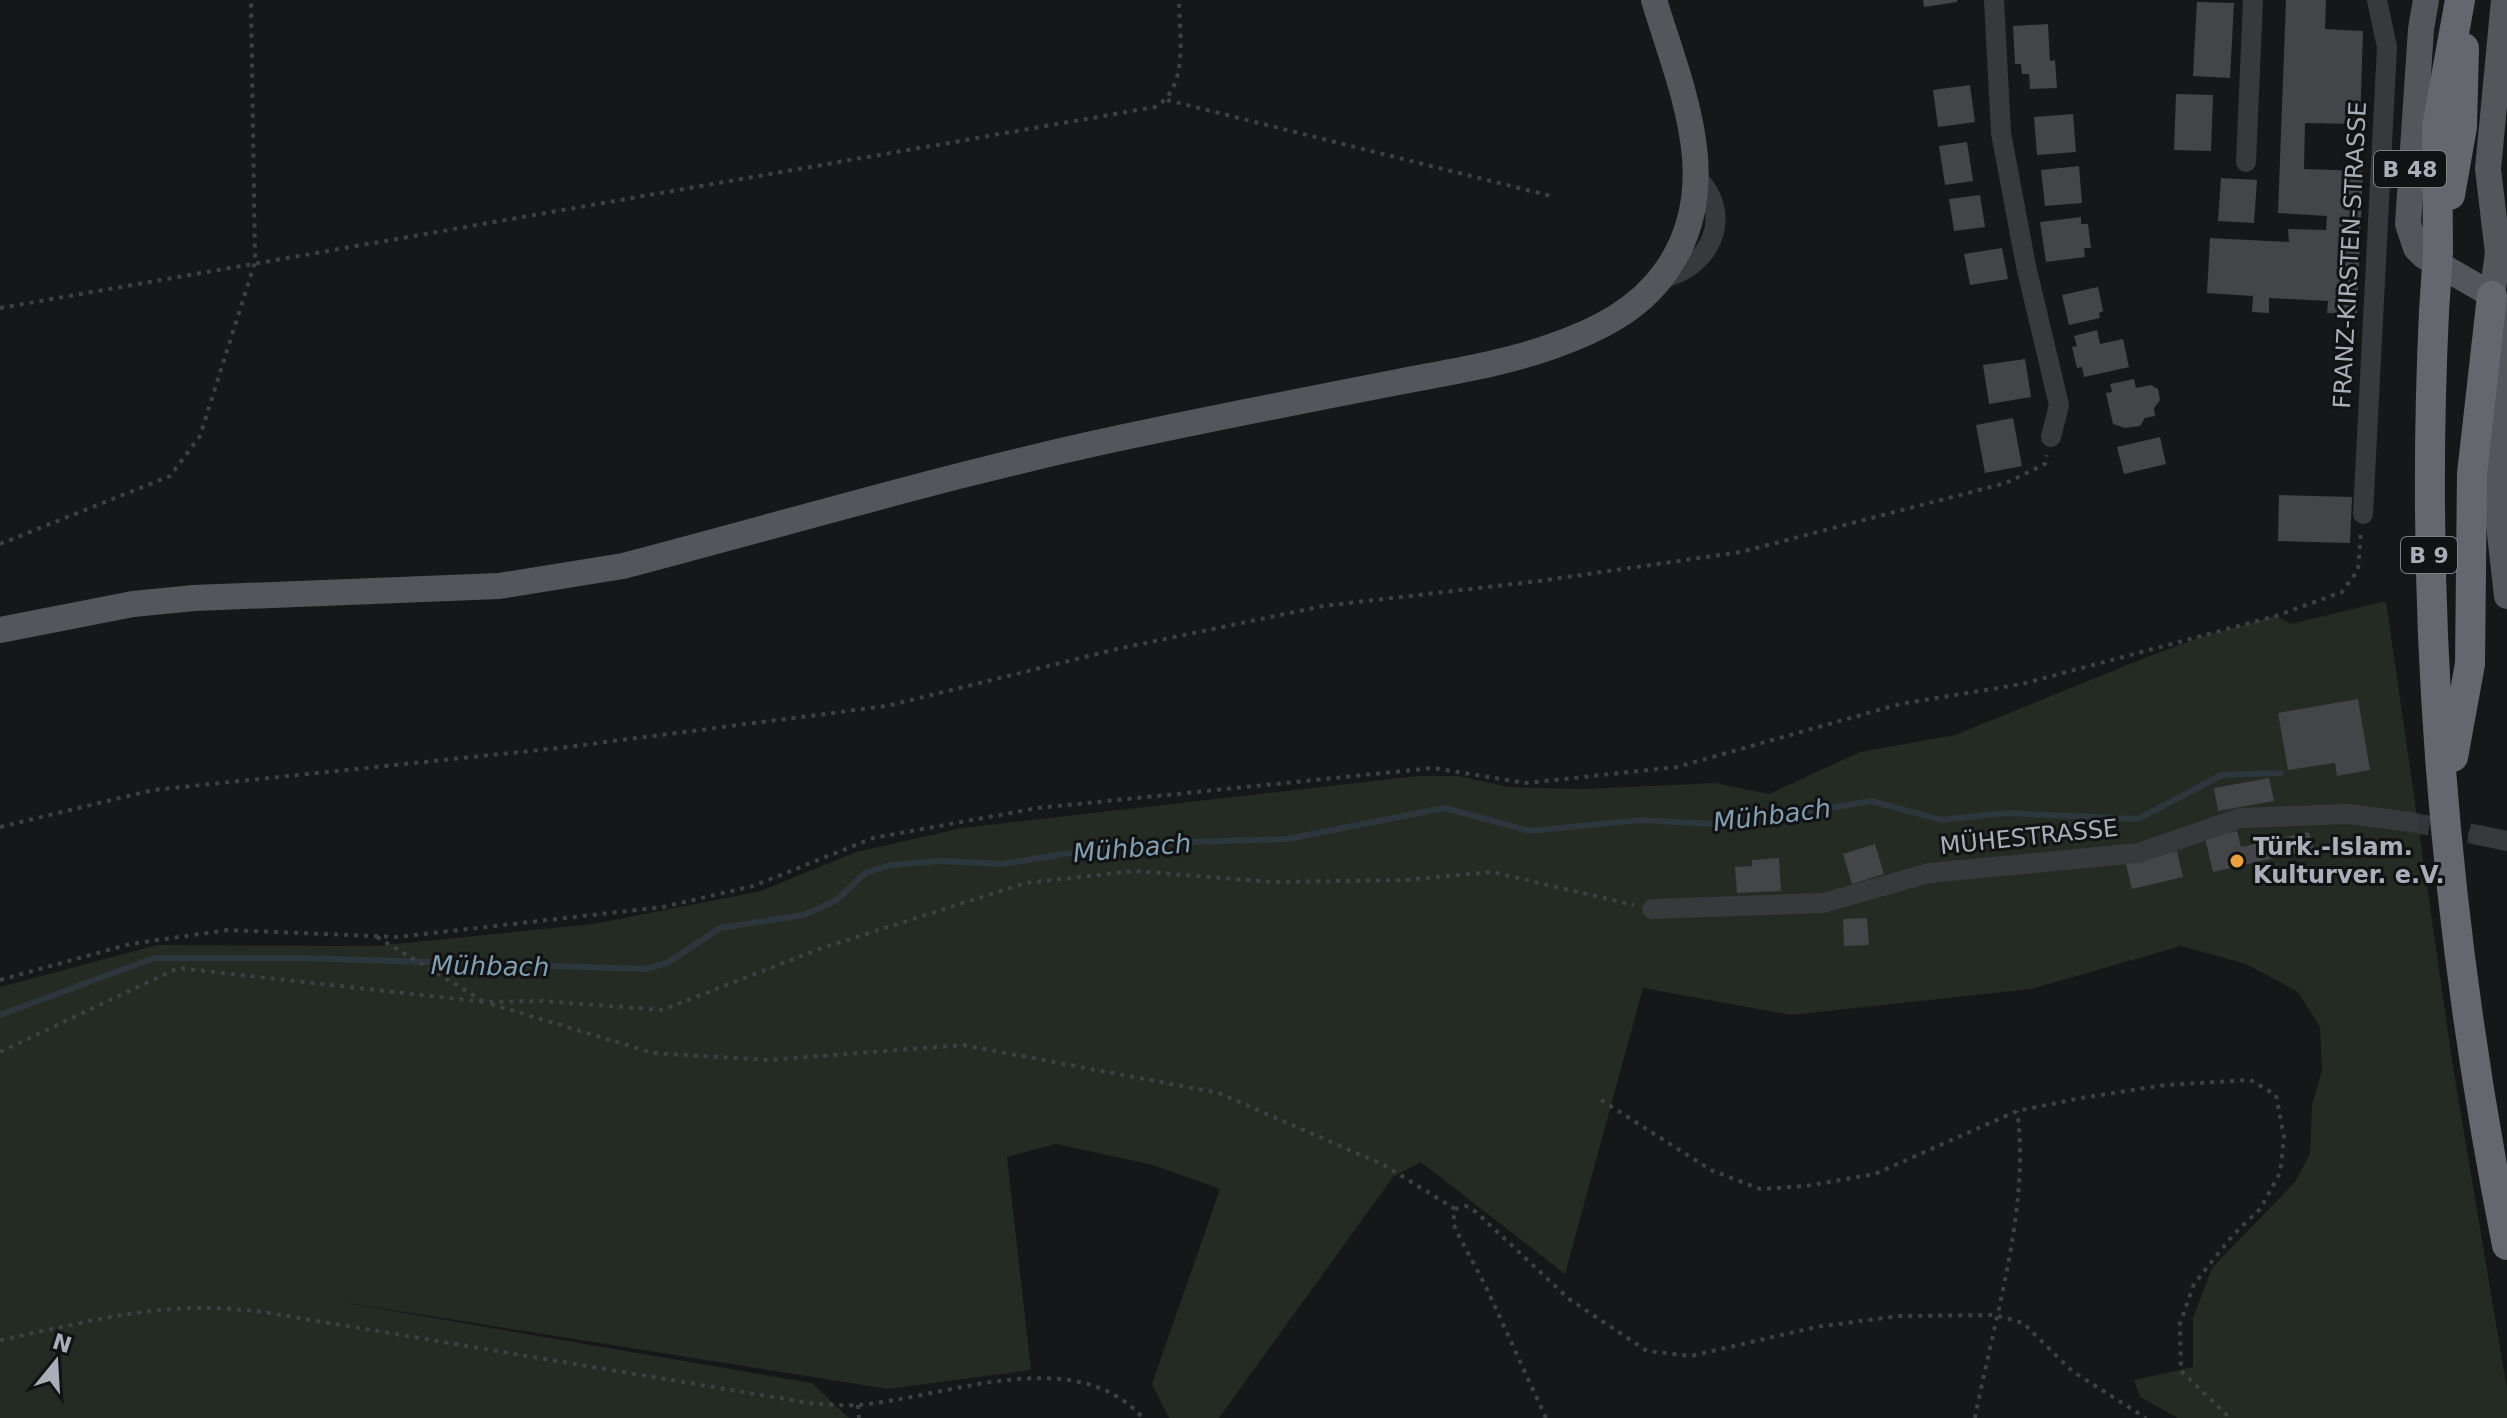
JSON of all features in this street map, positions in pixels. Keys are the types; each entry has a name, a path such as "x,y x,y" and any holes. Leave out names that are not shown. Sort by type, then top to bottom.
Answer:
{"highway":[{"name":"B 9","path":"2462,0 2437,127 2439,236 2434,312 2429,545 2434,672 2464,989 2507,1245"},
{"path":"2446,798 2470,664 2474,439 2492,296"}],"main road":[{"path":"0,630 133,604 209,597 499,586 623,566 1036,458 1523,356 1609,322 1638,303 1662,278 1689,227 1698,179 1692,128 1654,0"},
{"name":"B 48","path":"2426,0 2408,224 2416,248 2424,256 2492,296"},
{"path":"2504,0 2488,169 2498,253 2492,296 2504,325 2496,498 2507,596"}],"street":[{"path":"1994,0 2001,133 2026,266 2059,405 2051,437"},
{"path":"2246,162 2253,0"},
{"name":"FRANZ-KIRSTEN-STRASSE","path":"2363,514 2387,47 2377,0"},
{"name":"MÜHESTRASSE","path":"1652,909 1823,903 1929,873 2139,853 2240,818 2349,814 2410,822"},
{"path":"2478,835 2507,841"}],"path":[{"path":"0,544 170,476 200,436 255,262 251,0"},
{"path":"1167,100 1178,72 1179,0"},
{"path":"0,308 1137,111 1167,100 1555,197"},
{"path":"0,827 153,790 559,748 887,706 1117,649 1323,606 1539,581 1741,552 2006,483 2045,464 2051,437"},
{"path":"0,980 130,944 228,930 397,937 663,907 753,886 873,838 1038,808 1433,768 1526,783 1677,767 1900,704 2022,684 2276,616 2342,592 2358,570 2363,514"},
{"path":"0,1052 178,968 484,1002 544,1001 662,1010 822,948 1026,883 1134,871 1272,882 1406,880 1492,872 1652,909"},
{"path":"375,936 484,1002 653,1053 768,1060 963,1045 1219,1093 1384,1165 1455,1209 1466,1206 1476,1212 1539,1273 1602,1324 1647,1351 1669,1356 1718,1352 1816,1327 1899,1316 1995,1315 2023,1323 2072,1371 2146,1418"},
{"path":"1601,1100 1711,1170 1760,1189 1806,1186 1875,1174 2017,1111 2081,1098 2250,1080 2276,1095 2284,1137 2280,1173 2260,1209 2233,1235 2194,1284 2180,1324 2181,1371 2230,1418"},
{"path":"1975,1418 2012,1230 2022,1148 2017,1111"},
{"path":"1455,1209 1453,1223 1546,1418"},
{"path":"0,1340 96,1317 198,1305 269,1313 815,1404 858,1405 993,1383 1048,1378 1089,1383 1108,1390 1129,1403 1143,1418"},
{"path":"858,1405 859,1418"}],"shaded area":[{"path":"2386,601 2453,1067 2507,1389 2507,1418 2178,1418 2140,1397 2134,1380 2193,1367 2193,1318 2212,1268 2295,1182 2310,1154 2312,1105 2322,1070 2320,1027 2298,992 2246,964 2181,946 2031,989 1791,1015 1643,988 1565,1274 1421,1162 1393,1177 1219,1418 1169,1418 1152,1384 1220,1189 1153,1165 1056,1144 1007,1157 1031,1370 888,1389 329,1300 812,1383 849,1418 0,1418 0,987 157,945 375,946 593,924 761,891 856,852 962,828 1417,776 1458,776 1509,787 1584,789 1715,783 1769,794 1860,752 1955,735 2204,636 2276,616 2290,624"}],"building":[{"path":"1923,0 1957,0 1957,2 1924,7"},
{"path":"2286,0 2326,0 2325,29 2363,31 2360,124 2305,123 2304,169 2363,171 2357,314 2327,313 2328,301 2269,298 2269,313 2252,312 2253,296 2207,293 2210,238 2289,242 2288,229 2326,230 2327,216 2278,213"},
{"path":"2197,2 2234,3 2230,78 2193,76"},
{"path":"2048,24 2050,61 2055,60 2057,88 2030,89 2029,74 2022,74 2021,64 2015,64 2013,26"},
{"path":"1970,85 1975,122 1938,127 1933,90"},
{"path":"2176,94 2213,95 2211,151 2174,150"},
{"path":"2073,114 2076,152 2037,155 2034,117"},
{"path":"1967,142 1973,181 1945,185 1939,146"},
{"path":"2079,166 2082,203 2045,206 2041,170"},
{"path":"2221,178 2257,180 2254,223 2218,221"},
{"path":"1980,195 1985,227 1954,231 1949,199"},
{"path":"2081,217 2081,224 2088,224 2091,248 2084,248 2085,257 2046,262 2040,222"},
{"path":"2002,248 2008,279 1970,285 1964,254"},
{"path":"2098,287 2103,311 2099,313 2100,318 2069,325 2062,295"},
{"path":"2097,330 2100,344 2123,339 2129,367 2084,377 2082,367 2077,368 2072,347 2077,346 2074,336"},
{"path":"2025,359 2031,397 1989,404 1983,365"},
{"path":"2134,379 2136,388 2151,385 2158,389 2160,400 2154,408 2155,416 2145,418 2140,426 2125,428 2113,424 2106,393 2112,392 2110,384"},
{"path":"2013,418 2022,466 1985,473 1976,425"},
{"path":"2160,437 2166,464 2124,474 2117,447"},
{"path":"2279,495 2352,497 2350,543 2278,541"},
{"path":"2358,699 2370,770 2337,776 2335,763 2288,770 2278,713"},
{"path":"2269,778 2274,801 2218,811 2214,788"},
{"name":"Türk.-Islam. Kulturver. e.V.","path":"2237,831 2241,847 2309,832 2314,849 2213,872 2205,838"},
{"path":"1875,844 1884,874 1852,884 1843,854"},
{"path":"2177,851 2183,877 2132,889 2126,864"},
{"path":"1779,858 1781,891 1737,893 1735,867 1752,866 1752,860"},
{"path":"1867,918 1869,945 1844,946 1843,919"}],"waterway":[{"name":"Mühbach","path":"0,1015 154,958 304,958 646,969 667,963 720,928 804,915 837,900 865,873 890,865 940,861 1003,864 1125,844 1287,839 1444,808 1530,831 1640,820 1731,825 1871,801 1942,820 2005,813 2138,819 2222,775 2281,773"}],"tunnel":[{"path":"2410,822 2478,835"}],"place":[{"name":"Türk.-Islam. Kulturver. e.V.","path":"2237,861"}]}
